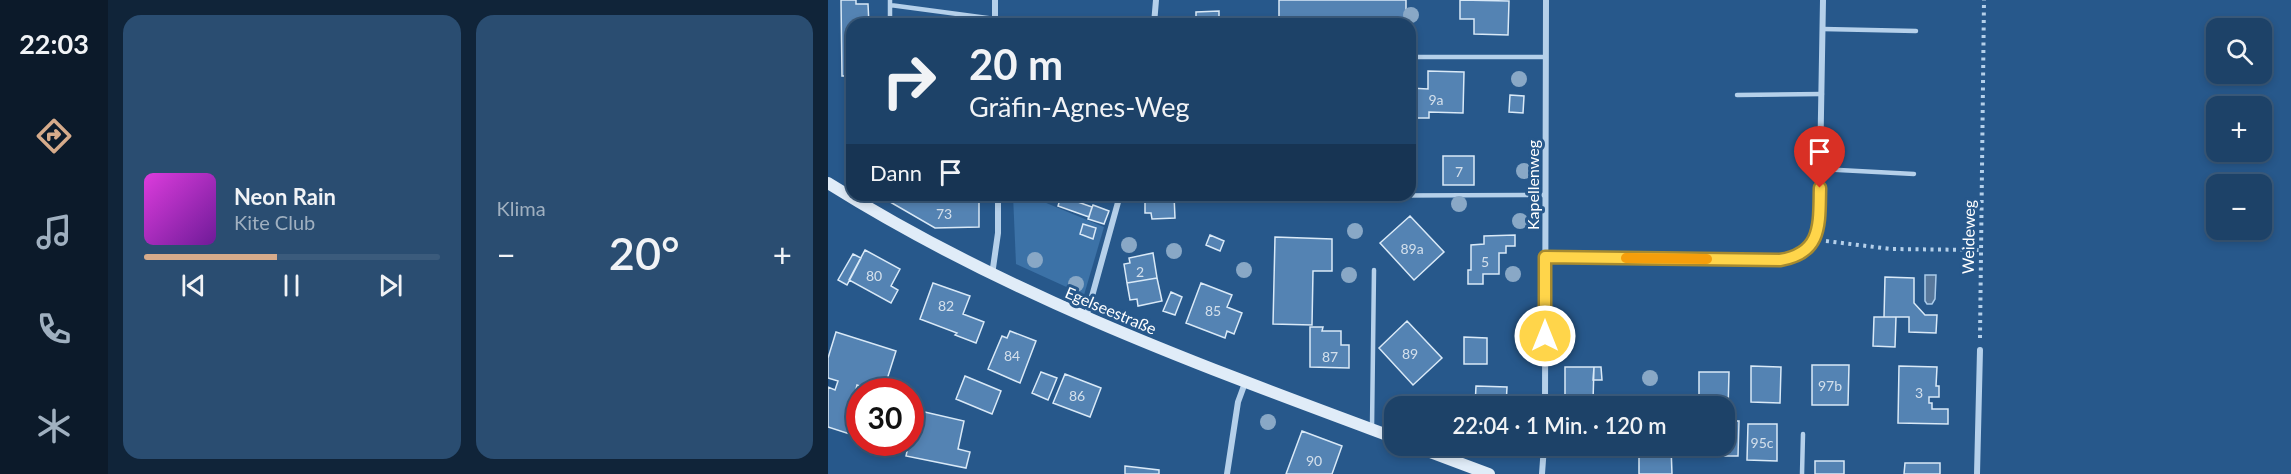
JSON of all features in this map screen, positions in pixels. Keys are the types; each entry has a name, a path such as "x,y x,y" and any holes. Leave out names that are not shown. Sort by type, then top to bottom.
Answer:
{"street":[{"path":"995,0 995,18"},
{"path":"1154,18 1156,0"},
{"name":"Kapellenweg","path":"1545,396 1546,0"},
{"path":"1545,257 1780,260 1794,257 1806,250 1815,240 1819,226 1822,0"},
{"name":"Egelseestraße","path":"828,183 846,192"},
{"name":"Egelseestraße","path":"860,201 891,222 992,276 1086,318 1245,383 1384,434"},
{"path":"992,276 998,233 998,201"},
{"path":"1086,318 1118,201"},
{"path":"1977,474 1980,350"},
{"path":"1227,474 1238,402 1245,383"},
{"path":"1441,456 1489,474"},
{"path":"1542,474 1543,456"}],"lane":[{"path":"890,18 890,2 974,18"},
{"path":"1823,29 1916,31"},
{"path":"1416,57 1546,57"},
{"path":"1737,95 1822,94"},
{"path":"1820,169 1914,174"},
{"path":"1416,195 1545,195"},
{"path":"1372,430 1374,270"},
{"path":"1802,474 1803,434"}],"path":[{"name":"Weideweg","path":"1980,350 1984,0"},
{"path":"1815,240 1891,249 1981,250"}],"shaded area":[{"path":"1013,201 1041,201 1104,227 1084,295 1016,264"},
{"path":"1925,275 1936,275 1935,299 1932,304 1927,304 1925,301"}],"building":[{"path":"841,0 856,0 856,4 868,4 869,18 846,18 846,76 842,76"},
{"path":"1279,0 1406,0 1406,18 1279,18"},
{"path":"1460,0 1509,1 1508,35 1474,34 1474,19 1460,19"},
{"path":"1219,11 1219,18 1196,18 1196,12"},
{"path":"1428,71 1464,72 1463,113 1429,112 1429,118 1416,118 1416,88 1428,89"},
{"path":"1510,95 1524,96 1523,113 1509,112"},
{"path":"1443,156 1474,156 1474,185 1443,185"},
{"path":"888,201 979,201 979,227 935,228"},
{"path":"1060,201 1075,201 1092,207 1089,217 1058,206"},
{"path":"1145,201 1174,201 1175,218 1152,219 1151,213 1145,213"},
{"path":"1093,205 1109,211 1104,224 1088,219"},
{"path":"1410,216 1444,252 1414,280 1380,243"},
{"path":"1083,224 1096,228 1093,239 1080,234"},
{"path":"1210,235 1224,241 1220,251 1206,245"},
{"path":"1515,235 1515,246 1506,246 1506,253 1499,253 1499,274 1483,274 1483,284 1468,284 1468,270 1471,270 1471,245 1484,244 1484,236"},
{"path":"1275,237 1332,239 1332,271 1313,271 1312,325 1273,324"},
{"path":"865,250 900,269 891,286 898,290 891,303 849,280"},
{"path":"1153,253 1157,278 1127,283 1124,264 1130,263 1129,258"},
{"path":"853,254 861,258 847,285 838,280"},
{"path":"1885,277 1914,278 1914,303 1925,315 1937,315 1936,333 1909,332 1909,317 1884,317"},
{"path":"1157,278 1162,301 1138,306 1137,299 1130,300 1127,283"},
{"path":"933,283 970,296 963,314 984,322 976,343 920,319"},
{"path":"1201,283 1232,295 1227,307 1242,313 1234,334 1227,331 1225,338 1186,323"},
{"path":"1171,292 1182,297 1175,315 1163,311"},
{"path":"1874,317 1896,317 1895,347 1873,346"},
{"path":"1407,321 1442,358 1413,385 1379,348"},
{"path":"1310,327 1323,327 1322,331 1341,331 1341,345 1349,345 1349,368 1310,367"},
{"path":"1010,331 1036,341 1020,383 988,369 1002,336 1007,338"},
{"path":"836,332 896,351 887,378 846,378 846,433 828,427 828,387 835,390 838,381 828,378 828,358"},
{"path":"1464,337 1487,338 1487,364 1464,364"},
{"path":"1812,365 1849,365 1848,405 1812,405"},
{"path":"1751,366 1781,367 1780,403 1751,402"},
{"path":"1899,366 1937,367 1936,386 1939,386 1939,397 1929,397 1929,403 1932,403 1932,409 1948,409 1948,424 1898,423"},
{"path":"1565,367 1594,367 1593,396 1565,396"},
{"path":"1594,367 1601,367 1602,380 1593,380"},
{"path":"1041,372 1057,378 1048,400 1032,393"},
{"path":"1699,372 1729,372 1728,396 1699,396"},
{"path":"1065,374 1101,388 1090,417 1053,403"},
{"path":"965,376 1001,391 992,414 956,399"},
{"path":"1476,386 1507,387 1507,396 1476,396"},
{"path":"924,412 964,421 958,449 970,452 966,468 906,456 924,456"},
{"path":"1735,421 1739,421 1738,456 1735,456"},
{"path":"1748,424 1777,424 1777,461 1747,460"},
{"path":"1302,431 1342,446 1332,474 1286,474"},
{"path":"1639,456 1671,456 1672,474 1639,474"},
{"path":"1815,461 1844,461 1844,474 1815,474"},
{"path":"1905,463 1940,463 1940,474 1904,474"},
{"path":"1125,466 1159,470 1159,474 1125,474"}],"slow traffic":[{"path":"1626,258 1707,259"}],"route":[{"path":"1545,336 1545,257 1780,260 1794,257 1806,250 1815,240 1819,226 1820,188"}]}
